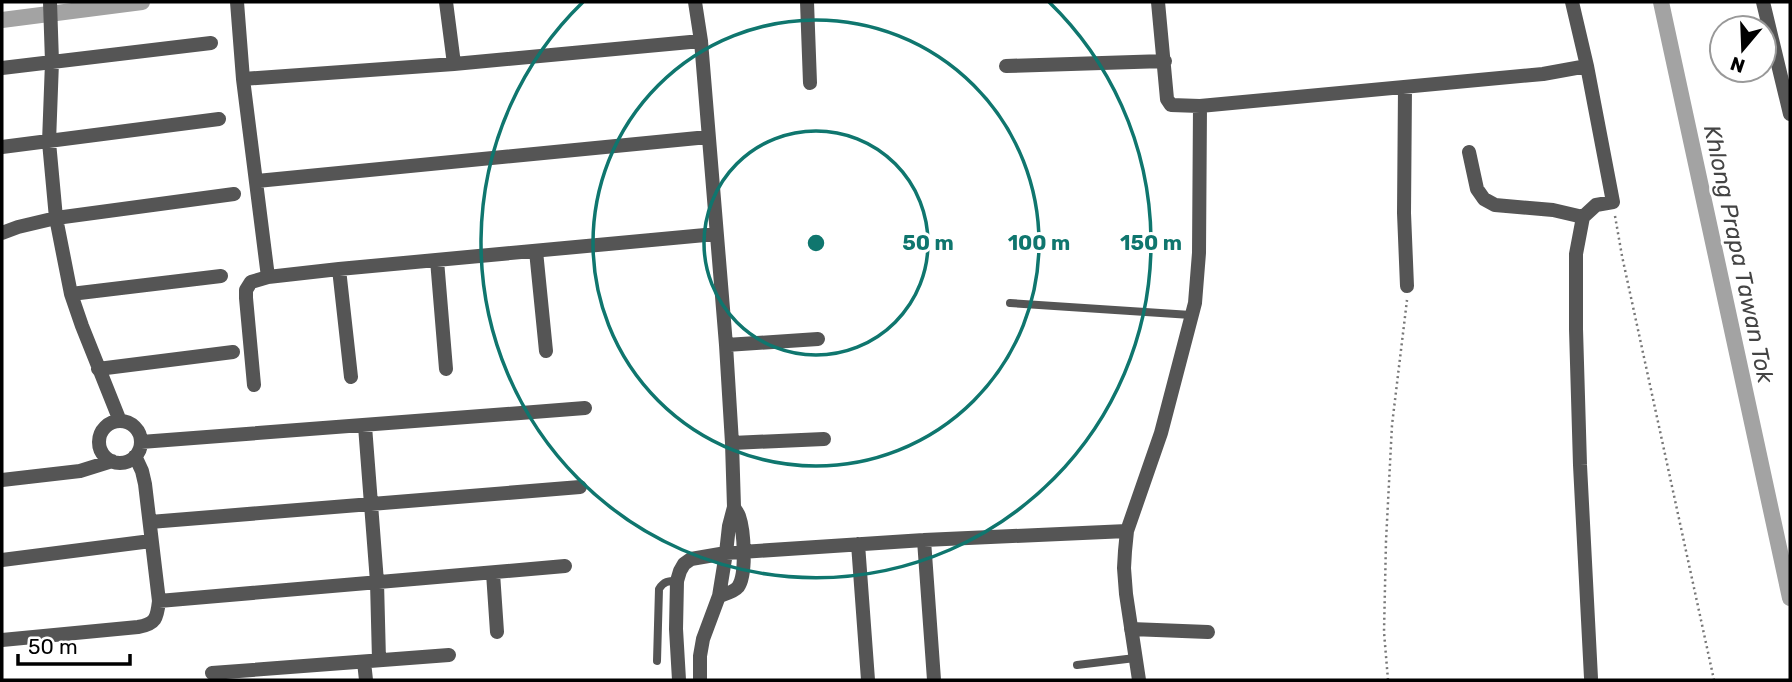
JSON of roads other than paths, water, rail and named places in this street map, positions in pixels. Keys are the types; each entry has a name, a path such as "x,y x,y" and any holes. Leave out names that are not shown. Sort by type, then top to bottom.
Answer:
{"street":[{"path":"50,2 52,62 49,142 56,218 71,295 120,421"},
{"path":"237,2 243,79 268,277"},
{"path":"446,2 454,64"},
{"path":"695,2 701,41 726,345 734,507 719,596 703,639 700,680"},
{"path":"807,2 810,83"},
{"path":"1158,2 1167,99 1171,105 1200,106 1405,87 1543,74 1587,66"},
{"path":"1572,2 1613,202 1596,205 1583,217 1576,254 1580,465 1591,678"},
{"path":"1763,2 1790,114"},
{"path":"243,79 454,64 701,41"},
{"path":"2,68 211,43"},
{"path":"1006,66 1164,61"},
{"path":"1405,87 1404,213 1407,286"},
{"path":"1139,680 1124,568 1127,531 1161,433 1195,303 1199,253 1200,106"},
{"path":"2,147 219,120"},
{"path":"257,181 708,137"},
{"path":"1469,152 1477,189 1484,199 1495,205 1553,210 1583,217"},
{"path":"2,233 56,218 234,194"},
{"path":"254,385 246,289 251,282 268,277 339,269 716,234"},
{"path":"536,251 546,351"},
{"path":"437,260 446,369"},
{"path":"339,269 351,377"},
{"path":"71,295 221,276"},
{"path":"726,345 818,339"},
{"path":"99,369 233,352"},
{"path":"141,442 585,408"},
{"path":"120,421 135,427 141,442 135,457 120,463 105,457 99,442 105,427 120,421"},
{"path":"365,426 377,582 379,660"},
{"path":"732,443 824,439"},
{"path":"2,640 148,625 155,620 159,601 150,522 142,471 135,457"},
{"path":"2,480 80,471 112,461"},
{"path":"150,522 580,487"},
{"path":"719,596 736,590 740,585 744,552 742,529 734,507"},
{"path":"679,680 677,581 684,564 691,559 726,553 858,544 1127,531"},
{"path":"924,540 934,680"},
{"path":"2,559 151,541"},
{"path":"858,544 868,680"},
{"path":"159,601 565,566"},
{"path":"493,573 497,632"},
{"path":"1131,629 1208,632"},
{"path":"212,673 449,655"},
{"path":"364,662 366,680"}],"lane":[{"path":"1010,303 1191,315"},
{"path":"657,661 659,589 663,583 677,581"},
{"path":"1077,665 1135,658"}],"waterway":[{"path":"2,20 142,2"},
{"name":"Khlong Prapa Tawan Tok","path":"1661,2 1790,598"}]}
